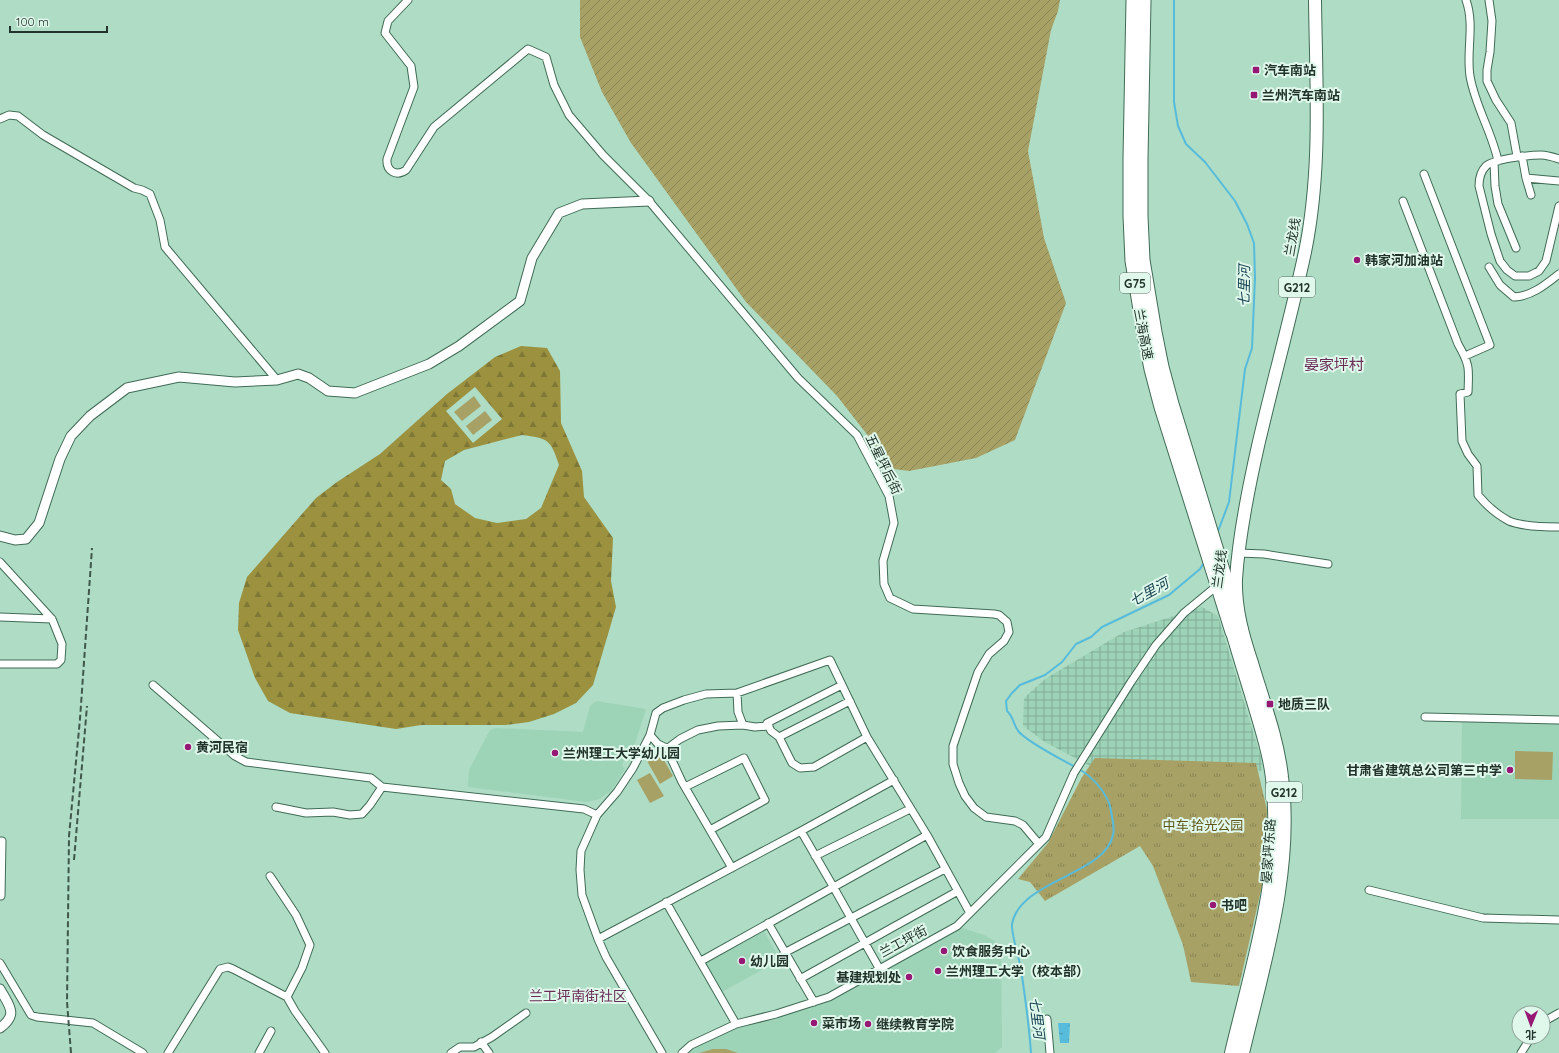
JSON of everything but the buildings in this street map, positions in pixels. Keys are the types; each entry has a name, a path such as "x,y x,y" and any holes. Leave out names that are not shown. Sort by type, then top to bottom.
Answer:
{"highway":[{"name":"兰海高速","path":"1133,0 1130,216 1132,261 1137,299 1151,369 1161,407 1207,556 1212,571 1228,579"},
{"name":"兰海高速","path":"1144,0 1141,216 1145,275 1162,366 1172,404 1220,560 1228,579 1236,631"},
{"name":"兰龙线","path":"1228,579 1238,553 1257,453 1305,251 1314,195 1317,135 1315,0"},
{"name":"兰龙线","path":"1228,579 1245,511"},
{"name":"兰龙线","path":"1228,579 1236,583 1236,631"},
{"name":"晏家坪东路","path":"1236,631 1268,715 1277,776 1285,807 1283,863 1278,894 1243,1053"},
{"name":"晏家坪东路","path":"1231,1053 1267,899 1273,862 1277,776"}],"street":[{"path":"408,0 388,21 384,33 411,66 414,87 387,159 386,163 389,169 395,173 406,170 434,128 528,49 546,57 554,85 569,115 603,155 649,201"},
{"path":"1466,0 1471,26 1468,63 1470,77 1476,100 1488,128 1496,162 1494,186 1498,204 1516,248"},
{"path":"1489,0 1492,21 1487,82 1496,100 1511,123 1531,195"},
{"path":"0,119 9,115 18,116 43,135 134,188 150,194 160,220 165,247 277,380"},
{"path":"1559,159 1542,155 1519,156 1487,164 1482,171 1479,186 1491,234 1500,261 1507,270 1515,276 1529,276 1539,271 1546,261 1559,206"},
{"path":"1424,174 1490,345 1465,356"},
{"path":"1526,178 1559,181"},
{"path":"0,536 15,540 26,539 39,523 60,459 71,436 90,416 127,388 179,377 235,382 277,380 298,374 309,378 328,391 354,394 429,364 459,346 520,301 532,258 559,213 582,204 649,201"},
{"name":"五星坪后街","path":"649,201 798,378 857,435 889,496 894,524 883,561 884,584 890,598 913,609 994,614 999,615 1007,622 1009,627 1008,637 989,654 978,672 953,746 954,764 959,783 965,796 974,808 986,817 1015,821 1022,825 1039,844"},
{"path":"1403,201 1458,344 1469,367 1468,392 1460,394 1462,441 1468,454 1477,466 1478,495 1484,503 1510,521 1540,527 1559,527"},
{"path":"1489,267 1500,285 1514,297 1523,297 1543,287 1559,274"},
{"path":"1238,553 1264,554 1328,564"},
{"path":"0,562 52,619 62,644 61,660 56,664 0,664"},
{"name":"兰工坪街","path":"682,1053 691,1045 736,1024 776,1014 829,997 957,926 1046,837 1074,773 1156,645 1184,613 1228,579"},
{"path":"0,618 52,619"},
{"path":"662,1053 606,957 582,895 580,870 581,851 597,815 617,792 633,768 650,735 656,712 663,708 706,694 737,693 830,660 868,737 927,835 970,914"},
{"path":"842,684 767,723 772,731 779,737 792,763 800,768 814,767 868,737"},
{"path":"153,685 235,756 246,762 371,778 382,787 584,809 597,815"},
{"path":"737,693 738,712 743,725"},
{"path":"779,737 850,701"},
{"path":"1425,717 1559,720"},
{"path":"668,748 680,739 698,730 718,726 769,726"},
{"path":"650,735 658,744 668,748"},
{"path":"668,748 670,756 685,787 732,868"},
{"path":"685,787 744,758 765,800 710,830"},
{"path":"598,939 894,780"},
{"path":"276,807 306,813 333,812 350,815 362,814 382,787"},
{"path":"815,856 910,809"},
{"path":"801,831 879,968"},
{"path":"701,961 927,835"},
{"path":"0,841 2,841 0,896"},
{"path":"784,953 945,869"},
{"path":"270,876 296,914 310,945 302,968 287,997"},
{"path":"1370,890 1483,918 1559,920"},
{"path":"800,979 958,891"},
{"path":"666,902 736,1024"},
{"path":"768,923 784,953 814,1002"},
{"path":"0,963 32,1015 36,1017 93,1023 144,1053"},
{"path":"168,1053 220,969 228,967 287,997 295,1011 325,1053"},
{"path":"0,989 9,1005 11,1013 10,1020 0,1028"},
{"path":"0,997 11,1013"},
{"path":"451,1053 460,1047 474,1047 526,1014"},
{"path":"1047,1019 1050,1053"},
{"path":"259,1053 271,1031"},
{"path":"482,1042 489,1053"}],"shaded area":[{"path":"1202,607 1218,616 1261,758 1262,771 1111,762 1105,774 1045,742 1023,726 1024,698 1045,679 1124,632"},
{"name":"兰州理工大学幼儿园","path":"596,701 646,709 631,756 624,759 622,766 625,769 611,791 599,799 587,802 468,787 469,770 490,730 496,728 583,732 590,706"},
{"name":"甘肃省建筑总公司第三中学","path":"1462,722 1559,722 1559,819 1461,819"},
{"name":"兰州理工大学（校本部）","path":"957,926 984,935 1001,945 1002,1047 995,1053 682,1053 736,1024 829,997"},
{"name":"幼儿园","path":"763,929 780,960 720,993 703,962"}],"green space":[{"path":"580,0 1060,0 1058,11 1051,30 1028,151 1044,238 1066,303 1015,440 976,458 909,471 894,469 837,396 746,302 631,143 602,92 580,37"},
{"path":"521,346 547,348 560,371 561,423 582,471 584,497 613,538 611,581 616,607 593,685 576,703 554,714 529,722 505,725 421,725 396,729 290,713 268,701 255,678 238,630 239,603 247,577 316,498 337,482 380,454 447,394 495,357","holes":["475,387 502,419 473,443 446,411","522,435 538,437 551,445 559,465 541,508 526,519 497,523 475,518 455,504 451,489 441,480 445,461 464,450"]},
{"path":"474,396 481,406 462,421 454,412"},
{"path":"485,411 492,420 473,435 466,426"},
{"path":"1515,751 1553,752 1552,780 1515,779"},
{"path":"660,753 673,776 660,784 647,761"},
{"name":"中车·拾光公园","path":"1095,758 1256,763 1267,810 1265,873 1239,986 1191,982 1183,945 1153,866 1140,846 1045,901 1030,882 1018,879 1048,843 1082,777"},
{"path":"650,773 664,796 650,803 637,780"},
{"path":"713,1049 726,1049 738,1053 699,1053"}],"water":[{"path":"1058,1023 1070,1023 1069,1043 1060,1043"}],"waterway":[{"name":"七里河","path":"1174,0 1174,102 1178,126 1186,144 1205,162 1235,201 1247,224 1254,243 1255,278 1252,348 1245,369 1229,502 1217,534"},
{"name":"七里河","path":"1075,767 1037,746 1019,732 1007,711 1006,701 1020,685 1045,675 1062,662 1076,644 1091,637 1102,627 1169,595 1200,569 1205,561"},
{"name":"七里河","path":"1031,1053 1021,969 1012,924 1018,909 1030,897 1045,887 1095,860 1107,849 1114,832 1110,805 1104,793 1090,777 1079,769"}],"railway":[{"path":"71,1053 67,1002 69,836 80,719 92,548"},
{"path":"74,860 87,706"}],"place":[{"name":"汽车南站","path":"1256,70"},
{"name":"兰州汽车南站","path":"1254,95"},
{"name":"韩家河加油站","path":"1357,260"},
{"name":"地质三队","path":"1270,704"},
{"name":"黄河民宿","path":"188,747"},
{"name":"兰州理工大学幼儿园","path":"555,753"},
{"name":"甘肃省建筑总公司第三中学","path":"1510,770"},
{"name":"书吧","path":"1213,905"},
{"name":"饮食服务中心","path":"944,951"},
{"name":"幼儿园","path":"742,961"},
{"name":"兰州理工大学（校本部）","path":"938,971"},
{"name":"基建规划处","path":"909,977"},
{"name":"菜市场","path":"814,1023"},
{"name":"继续教育学院","path":"868,1024"}],"district":[{"name":"晏家坪村","path":"1334,364"},
{"name":"兰工坪南街社区","path":"578,996"}]}
